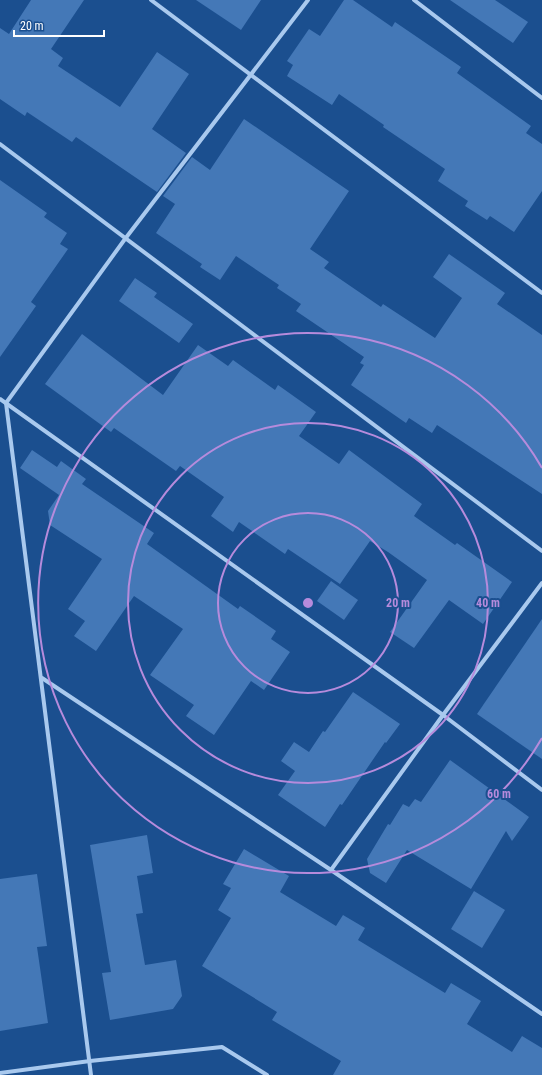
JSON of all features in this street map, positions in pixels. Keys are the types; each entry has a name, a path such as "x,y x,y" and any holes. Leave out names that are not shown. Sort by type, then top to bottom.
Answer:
{"street":[{"path":"151,0 542,293"},
{"path":"91,1075 42,678 6,403 125,239 308,0"},
{"path":"414,0 542,98"},
{"path":"0,144 542,551"},
{"path":"0,399 443,715 542,790"},
{"path":"331,870 443,715 542,583"},
{"path":"42,678 331,870 542,1014"},
{"path":"0,1072 222,1047 267,1075"}],"building":[{"path":"31,0 84,0 51,49 63,58 58,66 120,107 157,52 189,74 152,129 186,153 157,192 76,137 72,142 27,112 25,116 0,99 0,28 9,34"},
{"path":"196,0 261,0 241,30"},
{"path":"344,0 353,0 392,27 395,22 461,67 457,73 531,126 526,133 542,144 542,191 514,232 490,216 487,220 465,206 468,201 438,181 445,169 383,127 384,125 339,94 332,105 287,76 293,65 287,61 309,29 320,36"},
{"path":"450,0 495,0 528,22 513,43"},
{"path":"244,119 349,191 310,249 329,262 324,268 381,307 383,304 435,338 462,298 433,277 449,254 505,293 497,304 542,335 542,494 437,425 432,433 409,418 406,423 351,385 364,365 360,363 364,357 296,311 301,304 277,288 279,285 236,256 220,280 200,267 202,264 156,233 175,204 163,196 192,157 210,170"},
{"path":"0,180 47,213 44,217 67,233 60,244 68,249 31,302 36,306 0,357"},
{"path":"135,278 157,293 154,297 193,324 179,343 119,301"},
{"path":"82,334 163,395 198,345 228,366 233,360 275,390 278,385 316,412 299,436 339,464 349,450 422,504 414,516 455,545 457,543 512,582 483,624 449,600 414,648 390,632 427,580 388,552 370,541 340,584 288,549 285,554 239,522 233,532 211,516 224,497 180,466 176,471 114,428 111,432 45,384"},
{"path":"32,450 57,467 61,461 86,479 82,484 154,533 147,544 238,609 240,606 276,631 271,639 290,652 264,690 251,681 214,735 186,716 194,705 150,675 183,629 134,596 96,651 74,636 85,621 68,609 102,559 50,525 48,511 59,495 20,468"},
{"path":"331,581 358,600 344,620 317,601"},
{"path":"542,619 542,759 477,714"},
{"path":"353,692 400,724 386,743 385,742 342,805 340,804 325,827 278,795 295,771 281,761 294,742 309,752"},
{"path":"450,760 529,817 512,841 506,831 471,889 407,850 386,883 370,873 367,859 388,824 390,825 403,804 409,807 415,799 421,802"},
{"path":"147,835 153,873 137,876 143,913 136,914 145,965 176,960 182,996 173,1009 110,1020 102,973 111,972 90,845"},
{"path":"244,849 289,876 280,892 336,926 343,915 365,928 358,940 445,993 451,983 481,1001 467,1024 512,1052 522,1036 542,1048 542,1075 333,1075 341,1061 272,1020 277,1012 202,966 231,918 218,910 231,888 223,884"},
{"path":"37,874 47,946 37,947 48,1023 0,1031 0,879"},
{"path":"474,891 505,910 482,948 451,929"}]}
